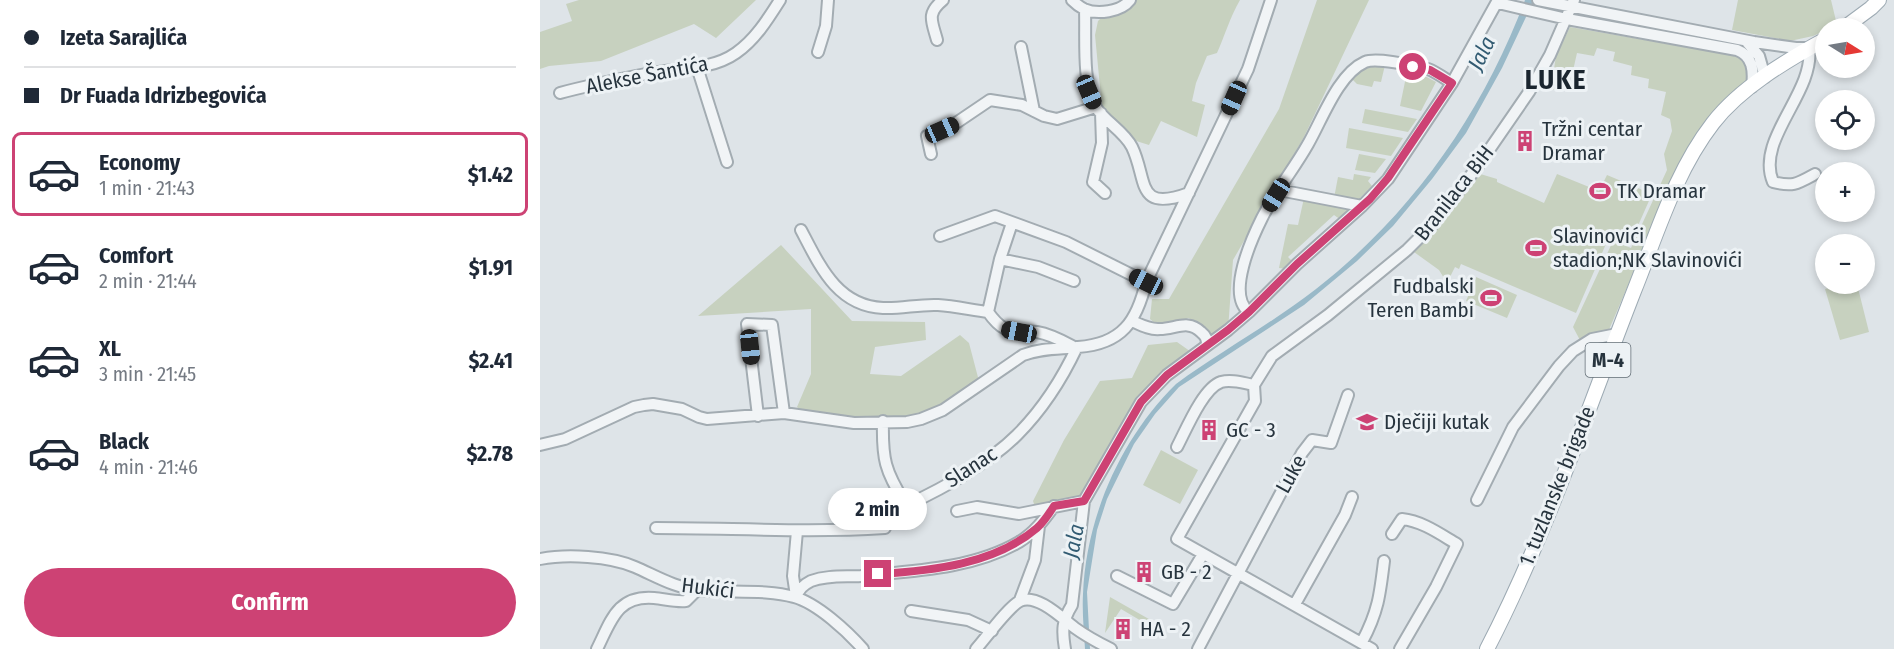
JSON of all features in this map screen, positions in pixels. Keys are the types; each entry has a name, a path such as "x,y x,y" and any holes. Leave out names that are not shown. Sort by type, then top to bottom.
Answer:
{"main road":[{"path":"1858,18 1879,0"},
{"name":"1. tuzlanske brigade","path":"1487,649 1544,524 1679,179 1713,123 1729,106 1766,77 1815,45"}],"street":[{"name":"Alekse Šantića","path":"560,93 723,60 745,46 780,0"},
{"path":"818,52 826,26 828,0"},
{"path":"937,40 931,16 933,9 943,0"},
{"path":"1072,0 1085,10 1107,12 1127,4 1130,0"},
{"path":"540,445 565,439 634,407 653,404 682,409 707,419 784,413 854,423 907,422 943,411 1023,355 1037,350 1075,347 1109,340 1118,335 1132,321 1140,305 1146,282 1248,69 1271,0"},
{"path":"1543,1 1737,50 1746,55 1752,65 1752,87"},
{"path":"1065,649 1062,630 1064,617 1072,605 1084,501 1141,402 1167,375 1249,312 1297,264 1362,206 1388,178 1502,3 1543,13 1570,9 1745,41 1809,48 1810,56 1806,71 1770,154 1768,171 1773,182 1784,185 1794,185 1815,174"},
{"name":"Branilaca BiH","path":"1203,554 1177,538 1255,401 1254,385 1272,356 1328,315 1407,250 1433,224 1478,166 1529,92 1550,56 1570,9"},
{"path":"1085,10 1089,92 1098,110 1132,148 1143,186 1155,199 1164,200 1189,193"},
{"path":"1745,41 1759,56 1766,77"},
{"path":"1021,47 1034,111"},
{"path":"1249,312 1240,299 1241,274 1262,219 1347,76 1357,66 1369,60 1384,61 1430,70 1452,83"},
{"path":"697,67 728,162"},
{"path":"931,154 927,136 956,123 990,100 1022,105 1044,116 1057,119 1098,110"},
{"path":"1098,110 1102,143 1094,182 1105,193"},
{"path":"1279,190 1362,206"},
{"path":"940,236 995,216 1066,242 1146,282"},
{"path":"988,312 1000,259 1012,223"},
{"path":"801,230 826,276 845,296 862,305 883,308 939,305 988,312 997,325 1004,329 1046,334 1075,347"},
{"path":"1000,259 1038,267 1074,280"},
{"path":"1132,321 1148,328 1161,329 1185,324 1192,326 1208,340 1208,345"},
{"path":"758,416 747,324 772,325 784,413"},
{"path":"1477,500 1513,427 1558,366 1572,351 1592,339 1617,334"},
{"name":"Slanac","path":"883,421 882,446 886,468 905,503 909,504 959,478 1017,435 1049,396 1069,365 1075,347"},
{"path":"1177,447 1211,388 1222,382 1235,381 1254,385"},
{"name":"Luke","path":"1239,572 1302,453 1312,440 1331,443 1348,395"},
{"path":"1295,604 1345,515 1352,497"},
{"name":"Slanac","path":"957,511 977,507 1019,514 1032,513 1054,506 1084,501"},
{"path":"796,597 800,588 811,581 831,576 909,572 964,562 992,554 1019,542 1040,526 1054,506"},
{"path":"1392,534 1402,519 1409,519 1457,544 1436,587 1400,649"},
{"path":"976,649 1020,600 1035,560 1040,526"},
{"path":"656,528 797,531 885,528"},
{"path":"796,597 793,576 797,531"},
{"path":"1118,576 1173,604 1203,554 1239,572 1372,649"},
{"name":"Hukići","path":"540,559 574,556 610,561 633,566 657,578 697,590 796,597 821,611 863,649"},
{"path":"1362,642 1375,618 1381,592 1384,561"},
{"path":"1198,649 1239,572"},
{"path":"597,649 620,607 634,598 686,601 697,590"},
{"path":"1020,600 1030,600 1041,604 1064,617 1074,628 1111,649"},
{"path":"911,611 968,620 992,631"}],"green space":[{"path":"579,0 756,0 716,38 694,24 601,61 549,66 540,69 540,32 572,21 566,4"},
{"path":"1130,0 1240,0 1217,53 1207,56 1196,83 1192,101 1205,105 1197,137 1161,121 1149,145 1133,140 1102,108 1095,35 1098,21 1107,12"},
{"path":"1317,0 1369,0 1304,137 1233,260 1228,330 1207,345 1189,318 1161,329 1150,319 1152,299 1169,299 1279,109"},
{"path":"1738,0 1831,0 1835,18 1815,18 1815,35 1790,41 1732,30"},
{"path":"1570,27 1731,55 1742,59 1749,71 1746,83 1727,101 1651,232 1608,332 1582,344 1573,327 1613,241 1631,248 1667,170 1664,154 1672,131 1670,119 1661,115 1666,92 1648,88 1649,79 1631,75 1632,66 1613,61 1615,52 1597,48 1594,56 1577,53 1572,75 1564,75 1554,90 1551,88 1556,56"},
{"path":"1366,65 1385,65 1381,82 1374,81 1372,87 1357,84 1351,78"},
{"path":"1407,72 1423,75 1436,82 1421,111 1400,106"},
{"path":"1365,109 1417,119 1408,132 1362,123"},
{"path":"1349,128 1403,138 1391,156 1346,148"},
{"path":"1359,154 1386,159 1375,173 1355,170"},
{"path":"1477,173 1497,179 1497,182 1544,203 1557,174 1599,191 1607,175 1652,194 1629,246 1609,237 1576,313 1461,264 1459,269 1455,267 1447,283 1439,270 1414,252 1441,225 1468,189 1463,187"},
{"path":"1354,174 1371,177 1368,181 1372,186 1357,201 1334,198 1338,177 1353,180"},
{"path":"1304,198 1349,206 1351,210 1341,220 1334,215 1288,257 1294,263 1287,269 1279,268 1288,224 1298,225"},
{"path":"781,245 852,321 925,322 926,340 875,347 870,374 901,376 960,335 969,343 980,385 943,410 883,421 803,412 797,407 811,374 811,309 698,316"},
{"name":"Fudbalski Teren Bambi","path":"1476,277 1517,295 1507,318 1466,301"},
{"path":"1826,294 1860,294 1869,332 1840,340"},
{"path":"1177,342 1194,354 1136,406 1077,503 1036,510 1033,501 1064,440 1100,381 1132,378 1148,345"},
{"path":"1161,450 1198,470 1180,504 1143,485"},
{"path":"1110,597 1163,627 1160,632 1121,609 1105,633"}],"water":[{"path":"1525,0 1534,0 1502,68 1466,133 1393,226 1357,261 1304,305 1179,387 1155,414 1134,444 1107,499 1097,530 1087,592 1090,649 1085,649 1083,594 1091,536 1110,480 1139,429 1156,405 1176,384 1316,289 1351,260 1413,195 1465,122 1488,83"}],"place":[{"name":"Tržni centar Dramar","path":"1525,141"},
{"name":"TK Dramar","path":"1600,191"},
{"name":"Slavinovići stadion;NK Slavinovići","path":"1536,248"},
{"name":"Fudbalski Teren Bambi","path":"1491,298"},
{"name":"Dječiji kutak","path":"1367,422"},
{"name":"GC - 3","path":"1209,430"},
{"name":"GB - 2","path":"1144,572"},
{"name":"HA - 2","path":"1123,629"}],"district":[{"name":"LUKE","path":"1556,80"}],"route":[{"path":"878,574 909,572 964,562 992,554 1019,542 1040,526 1054,506 1084,501 1141,402 1167,375 1249,312 1297,264 1362,206 1388,178 1452,83 1430,70 1413,67"}],"water label":[{"name":"Jala","path":"1481,53"},
{"name":"Jala","path":"1073,541"}]}
